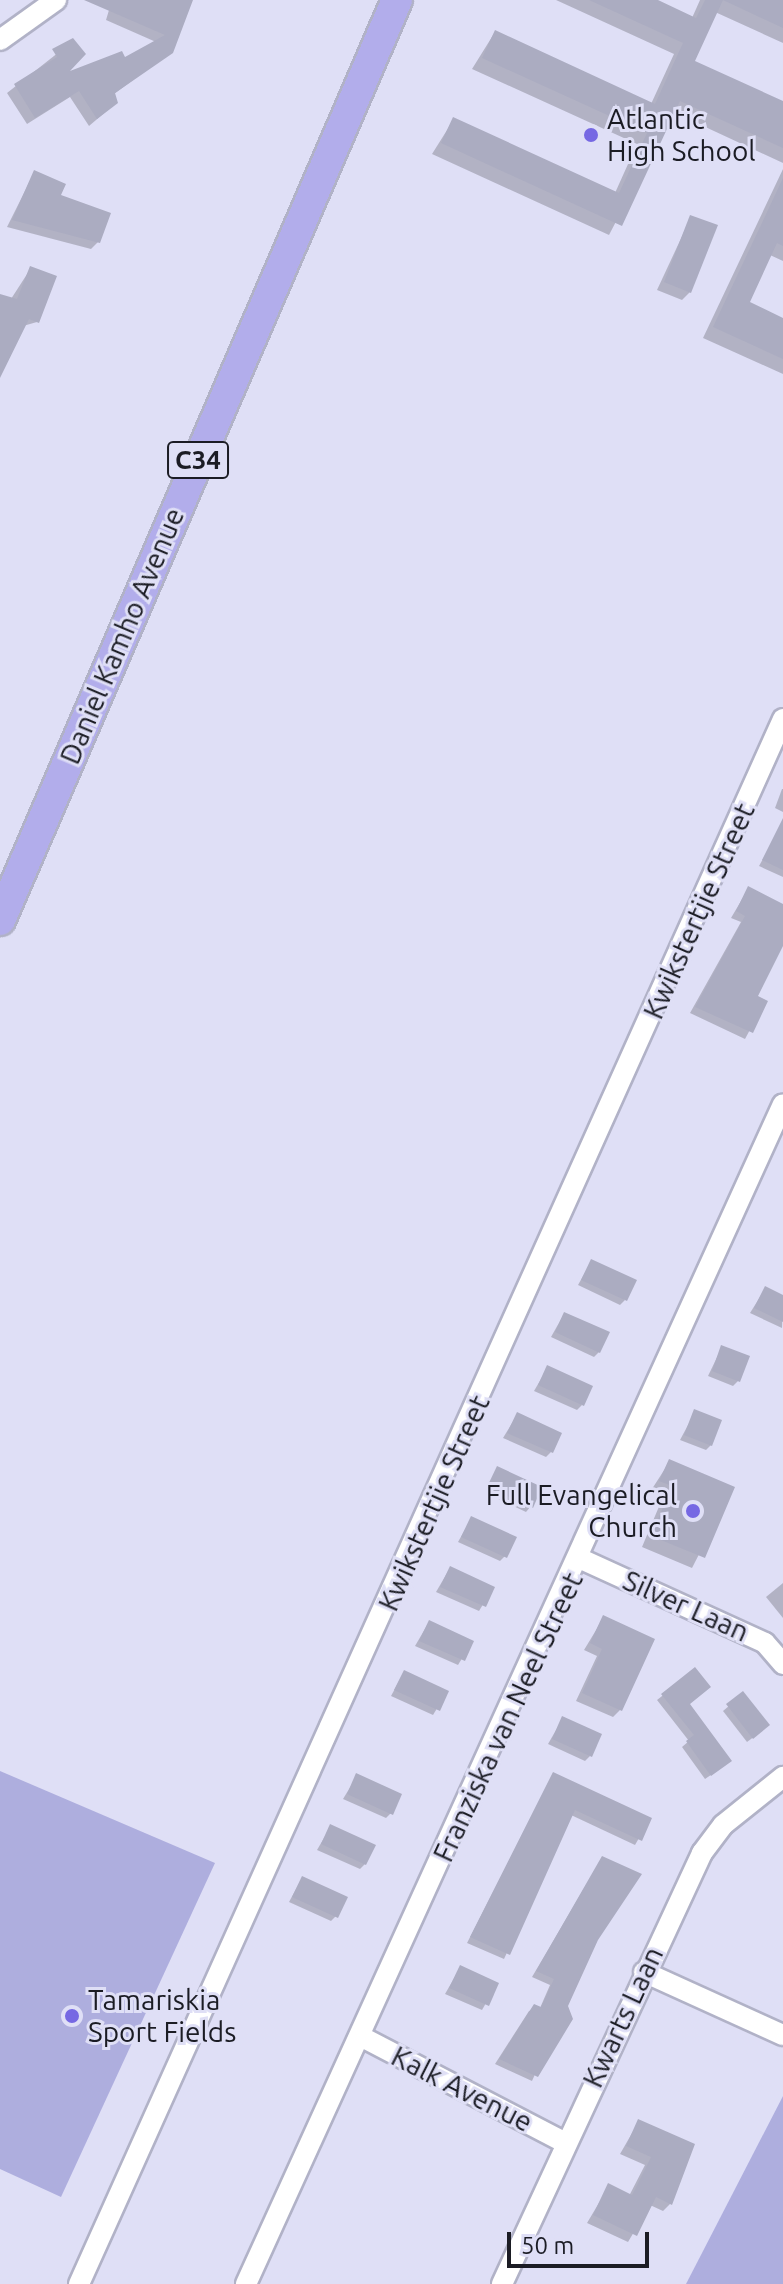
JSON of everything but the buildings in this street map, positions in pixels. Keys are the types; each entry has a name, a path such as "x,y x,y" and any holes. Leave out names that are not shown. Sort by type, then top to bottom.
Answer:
{"main road":[{"name":"Daniel Kamho Avenue","path":"0,920 397,0"}],"street":[{"path":"0,40 56,0"},
{"name":"Kwikstertjie Street","path":"79,2284 783,719"},
{"name":"Franziska van Neel Street","path":"246,2284 581,1559 783,1104"},
{"name":"Silver Laan","path":"581,1559 765,1643 783,1664"},
{"name":"Kwarts Laan","path":"502,2284 564,2142 702,1853 723,1825 783,1777"},
{"path":"644,1972 783,2035"},
{"name":"Kalk Avenue","path":"360,2036 564,2142"}],"shaded area":[{"name":"Tamariskia Sport Fields","path":"0,1771 215,1863 61,2197 0,2169"},
{"path":"783,2096 783,2284 686,2284"}],"place":[{"name":"Atlantic High School","path":"591,135"},
{"name":"Full Evangelical Church","path":"693,1511"},
{"name":"Tamariskia Sport Fields","path":"72,2016"}]}
